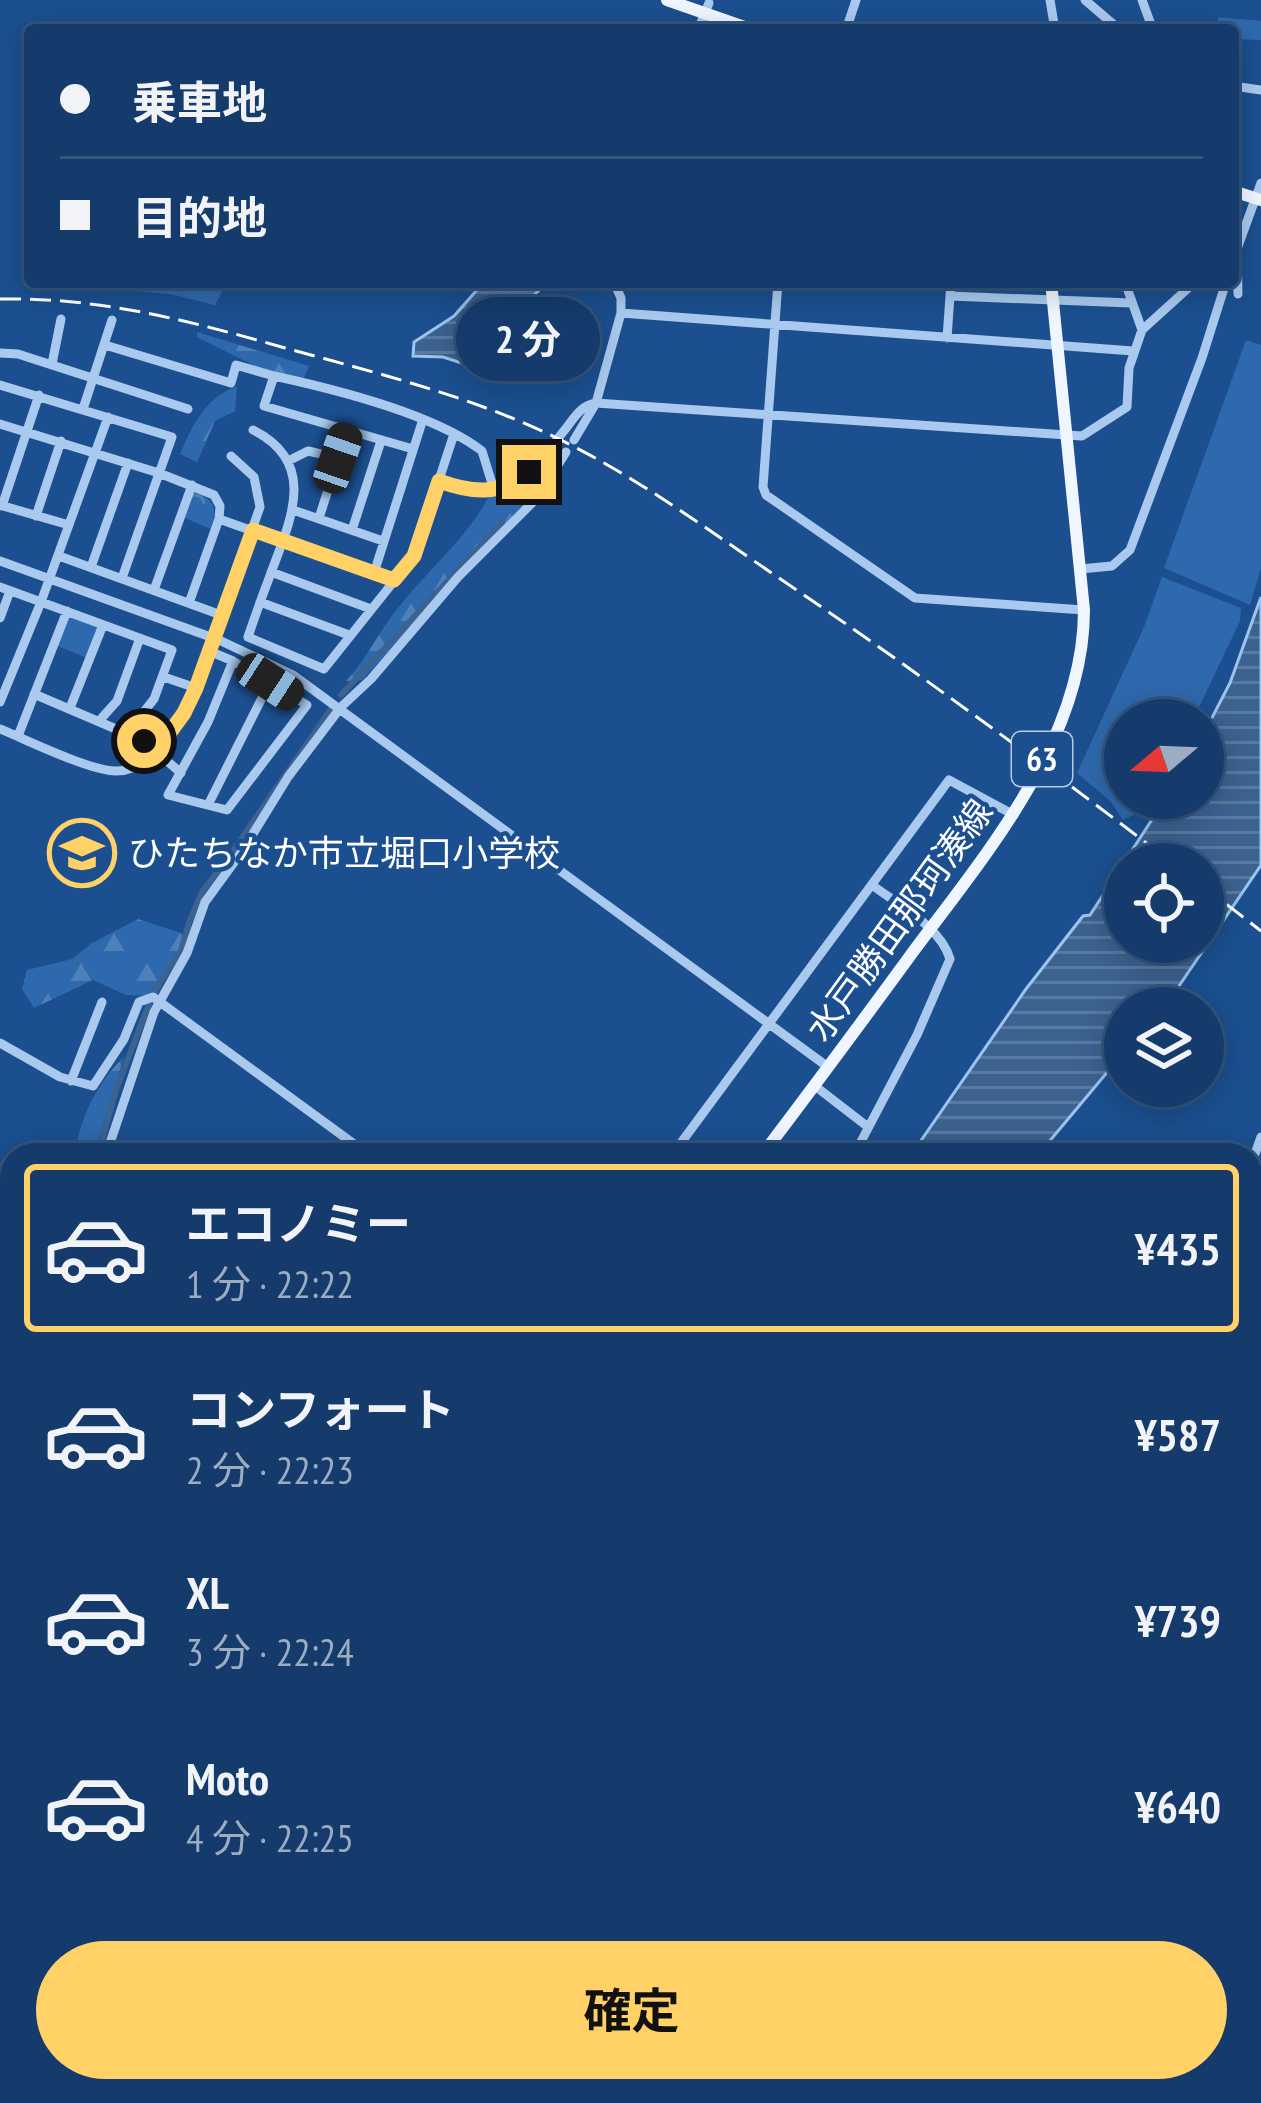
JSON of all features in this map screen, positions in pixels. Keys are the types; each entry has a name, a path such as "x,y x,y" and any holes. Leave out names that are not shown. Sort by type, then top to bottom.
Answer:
{"main road":[{"path":"669,1 707,9 740,24"},
{"name":"水戸勝田那珂湊線","path":"771,1143 1014,815 1072,690 1082,649 1084,610 1052,288"}],"street":[{"path":"669,1 694,0"},
{"path":"1085,0 1113,24"},
{"path":"701,24 707,9"},
{"path":"1239,243 1259,200 1261,183"},
{"path":"574,440 596,403 621,314 617,288"},
{"path":"778,288 766,495 915,598 1084,610"},
{"path":"947,338 951,288"},
{"path":"1127,288 1142,330"},
{"path":"439,481 474,492 494,490 529,472 579,411 596,403 1082,436 1127,407 1133,351 1142,330 1188,288"},
{"path":"1080,569 1112,566 1130,550 1224,288"},
{"path":"1237,288 1238,294"},
{"path":"950,296 1131,303"},
{"path":"621,314 1133,351"},
{"path":"52,364 61,319"},
{"path":"83,409 112,320"},
{"path":"105,345 231,383 236,365 423,418 482,451 494,490"},
{"path":"0,353 52,364 188,409"},
{"path":"274,376 264,406 413,449"},
{"path":"0,385 172,437 122,578"},
{"path":"39,395 1,506 69,525"},
{"path":"0,702 108,417"},
{"path":"374,573 423,418"},
{"path":"0,424 96,452 214,495 220,506 219,519 189,603"},
{"path":"253,430 288,461 294,481 293,510 248,637 324,669 414,556 454,434"},
{"path":"319,518 347,431"},
{"path":"36,516 61,441"},
{"path":"352,530 381,441"},
{"path":"288,461 314,451 338,458"},
{"path":"109,1143 159,999 187,953 192,923 205,902 341,707 387,661 442,594 538,498 566,452"},
{"path":"0,729 113,771 139,764 157,750 196,688 260,507 258,487 249,470 231,456"},
{"path":"91,567 128,464"},
{"path":"154,590 192,484"},
{"path":"293,510 383,541"},
{"path":"219,519 394,580"},
{"path":"58,556 221,615"},
{"path":"0,561 244,650 292,675 828,1067"},
{"path":"271,572 371,609"},
{"path":"0,618 5,589 172,650 147,711 127,733"},
{"path":"260,602 350,635"},
{"path":"18,736 67,611"},
{"path":"70,708 103,625"},
{"path":"99,722 117,701 140,638"},
{"path":"210,647 307,705 227,810 168,795 223,691 233,661"},
{"path":"164,676 196,688"},
{"path":"208,805 270,682"},
{"path":"34,694 127,733 157,750 182,773"},
{"path":"681,1143 949,780 1014,815"},
{"path":"860,1143 949,969 948,950 930,929 872,885"},
{"path":"0,1043 89,1087 98,1083 139,1002 149,996 353,1143"},
{"path":"71,1081 102,1002"},
{"path":"814,1086 868,1127"},
{"path":"0,1700 0,1712"}],"green space":[{"path":"1218,17 1261,21 1261,40 1239,39 1239,24 1218,24"},
{"path":"103,288 224,288 215,305 170,294"},
{"path":"197,332 309,366 303,380 267,372 197,337"},
{"path":"1246,340 1261,345 1261,568 1250,605 1164,568"},
{"path":"237,386 235,411 215,421 197,462 180,454 208,405"},
{"path":"554,451 557,464 544,485 362,680 346,681 401,604 468,528 490,495 512,489"},
{"path":"194,491 213,506 213,530 185,518"},
{"path":"1162,577 1241,608 1240,621 1203,699 1111,699"},
{"path":"67,615 99,625 87,658 55,645"},
{"path":"1104,714 1104,796 1077,773"},
{"path":"138,919 190,936 156,996 126,995 93,980 34,1008 22,989 27,970 72,959"},
{"path":"124,1057 98,1143 78,1143 91,1102"}],"shaded area":[{"path":"479,288 542,288 490,336 477,368 443,357 413,356 414,342 454,316"},
{"path":"1261,597 1261,865 1224,920 1224,843 1137,843 1152,819 1224,819 1222,699"},
{"path":"1104,893 1104,963 1195,963 1178,987 1104,987 1104,1076 1048,1143 919,1143 1026,989 1083,916 1090,915"}],"waterway":[{"path":"341,695 502,523"},
{"path":"221,868 331,709"},
{"path":"190,920 218,871"},
{"path":"153,993 181,951 189,923"},
{"path":"101,1143 149,1004"}],"railway":[{"path":"0,299 109,307 215,329 417,385 544,432 692,518 977,717 1146,843"},
{"path":"1224,902 1261,931"}],"place":[{"name":"ひたちなか市立堀口小学校","path":"82,853"}],"route":[{"path":"144,741 157,750 184,713 253,530 394,580 414,556 439,481 474,492 494,490 529,472"}]}
